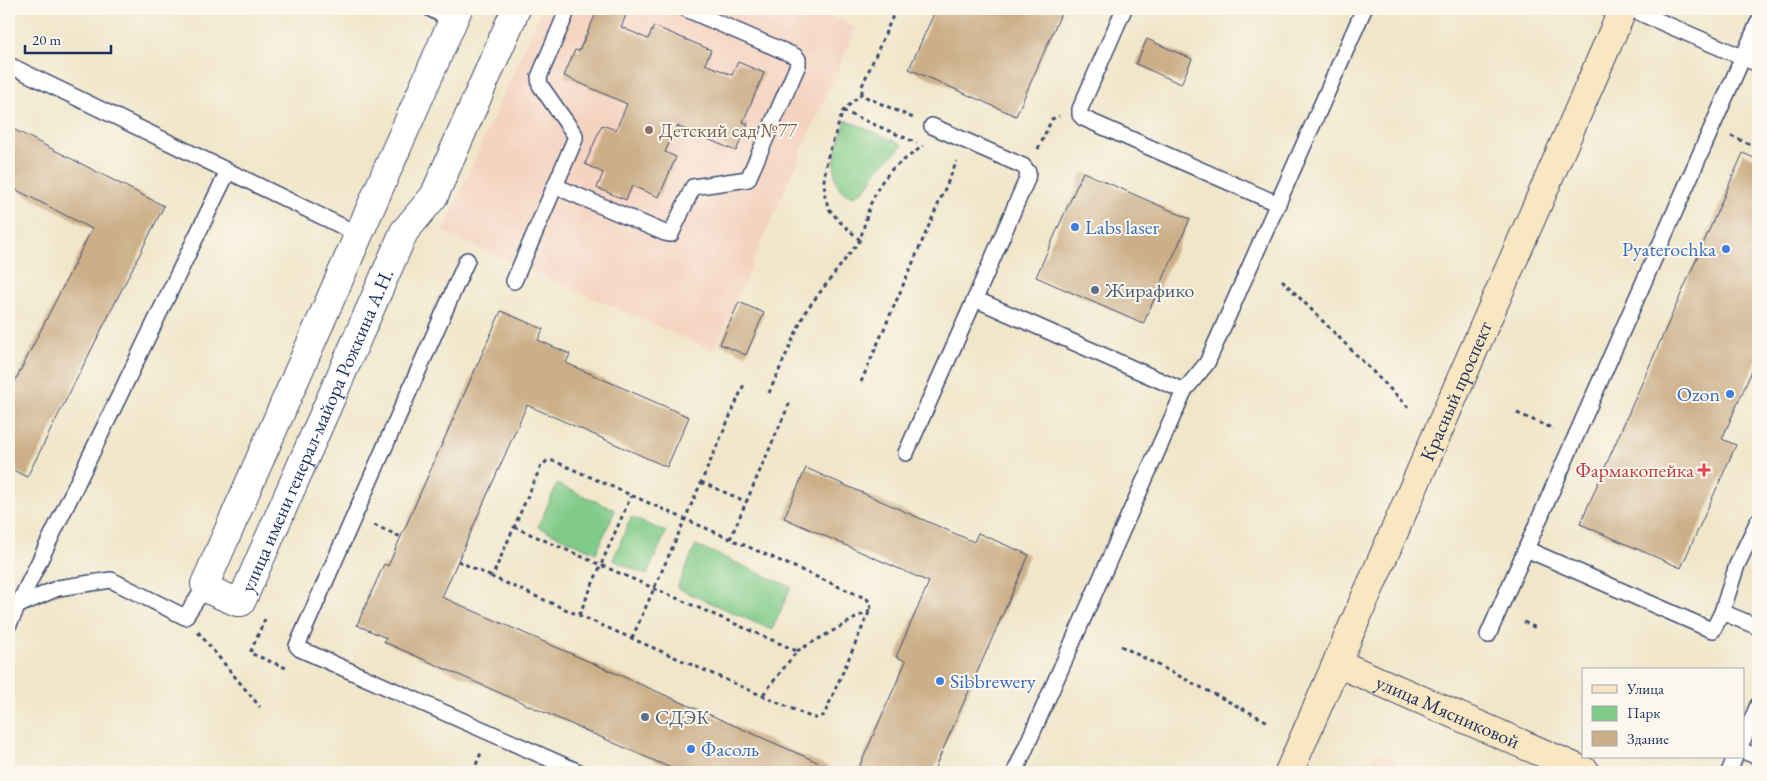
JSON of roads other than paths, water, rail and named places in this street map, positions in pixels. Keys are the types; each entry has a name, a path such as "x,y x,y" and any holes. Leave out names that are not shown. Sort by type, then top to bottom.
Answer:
{"street":[{"name":"улица имени генерал-майора Рожкина А.Н.","path":"448,13 360,235 205,587 237,602 242,600 404,232 434,196 516,9"},
{"name":"Красный проспект","path":"1290,772 1623,9"},
{"name":"улица Мясниковой","path":"1337,663 1586,772"}],"lane":[{"path":"514,281 576,135 540,86 539,77 568,9"},
{"path":"555,186 671,234 693,187 748,179 798,65 798,59 795,56 686,9"},
{"path":"1124,9 1080,109 1082,118 1278,204"},
{"path":"1015,772 1184,391 1208,363 1362,9"},
{"path":"1631,9 1758,64"},
{"path":"1488,635 1758,23"},
{"path":"9,65 360,235"},
{"path":"906,453 1027,179 1028,172 1023,166 932,126"},
{"path":"9,624 228,171"},
{"path":"466,260 297,646 300,649 579,772"},
{"path":"975,298 1184,391"},
{"path":"1526,550 1709,630 1713,630 1722,612 1737,565 1758,521"},
{"path":"17,606 58,588 111,580 185,616 205,587"},
{"path":"1722,612 1758,628"},
{"path":"1744,738 1758,705"},
{"path":"1744,751 1758,757"},
{"path":"1729,772 1736,758"}],"place":[{"name":"Детский сад №77","path":"649,130"},
{"name":"Labs laser","path":"1075,227"},
{"name":"Pyaterochka","path":"1726,249"},
{"name":"Жирафико","path":"1095,290"},
{"name":"Ozon","path":"1730,394"},
{"name":"Фармакопейка","path":"1704,470"},
{"name":"Sibbrewery","path":"940,681"},
{"name":"СДЭК","path":"645,717"},
{"name":"Фасоль","path":"691,749"}]}
